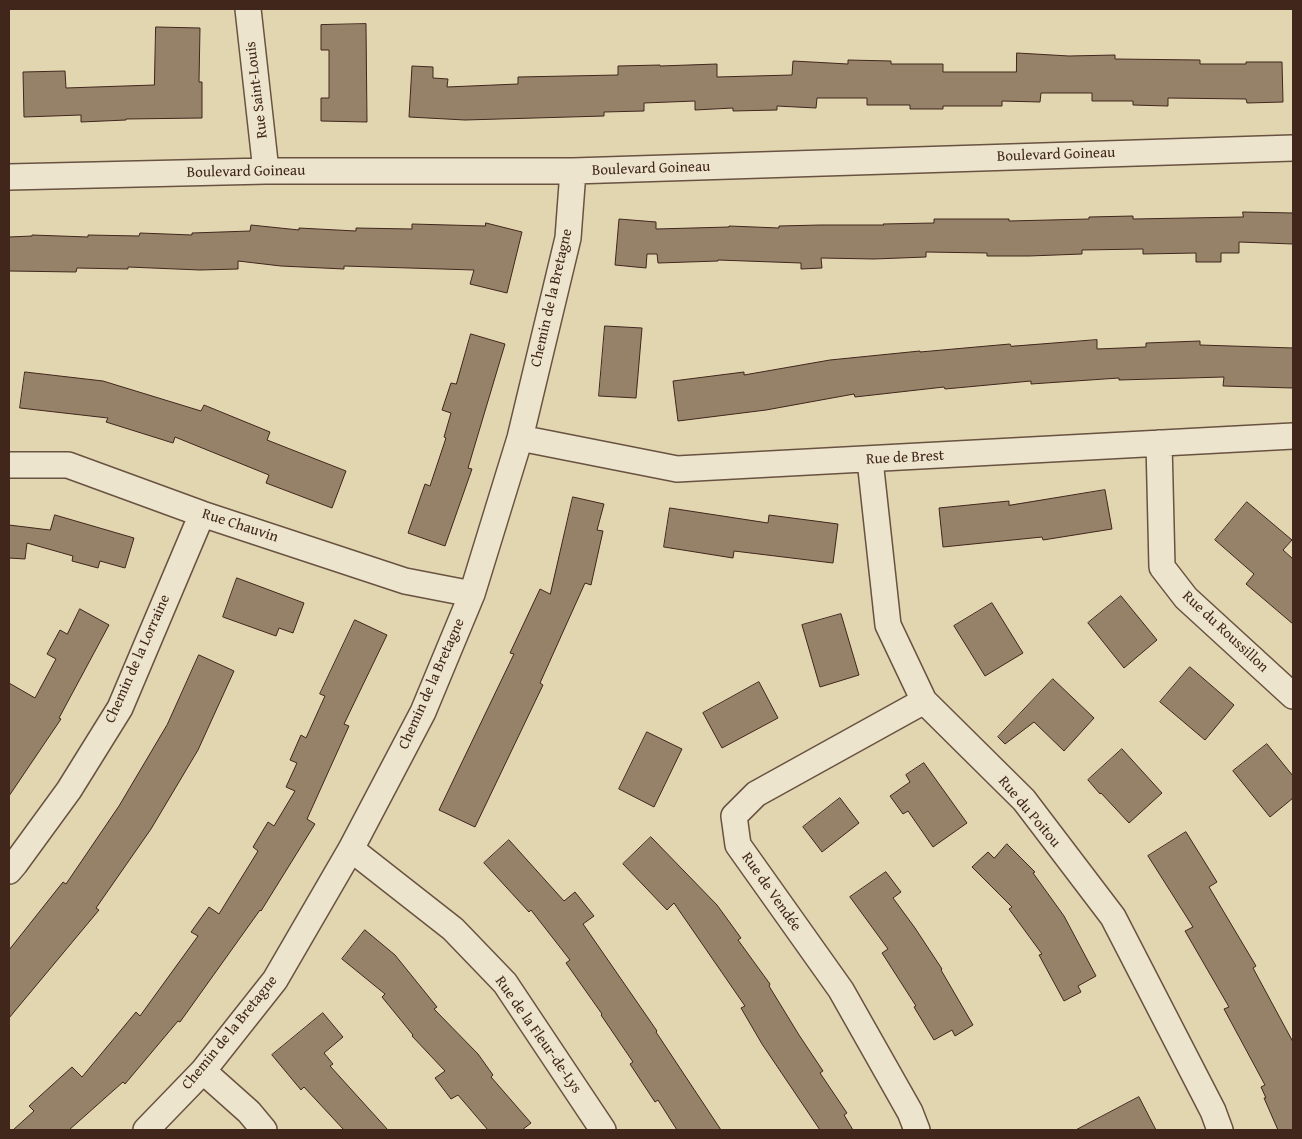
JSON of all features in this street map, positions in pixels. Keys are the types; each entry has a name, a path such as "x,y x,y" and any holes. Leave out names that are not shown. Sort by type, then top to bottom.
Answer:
{"street":[{"name":"Rue Saint-Louis","path":"248,9 266,171"},
{"name":"Boulevard Goineau","path":"9,177 266,171 573,171 1293,148"},
{"name":"Chemin de la Bretagne","path":"146,1130 204,1071 275,980 350,849 423,712 472,594 520,438 568,238 573,171"},
{"name":"Rue de Brest","path":"520,438 677,469 1293,436"},
{"name":"Rue du Roussillon","path":"1159,444 1162,567 1186,598 1293,696"},
{"name":"Rue du Poitou","path":"870,460 888,625 924,700 1024,800 1113,917 1213,1111 1220,1130"},
{"name":"Rue Chauvin","path":"9,465 68,465 202,514 405,581 472,594"},
{"name":"Chemin de la Lorraine","path":"9,871 69,790 120,708 202,514"},
{"name":"Rue de Vendée","path":"917,1130 910,1112 841,990 738,845 734,816 756,794 924,700"},
{"name":"Rue de la Fleur-de-Lys","path":"350,849 452,929 506,983 603,1130"},
{"path":"204,1071 249,1112 264,1130"}],"building":[{"path":"366,24 367,122 321,121 321,98 329,98 329,50 321,50 321,25"},
{"path":"156,27 200,28 199,82 202,82 202,118 126,119 81,122 81,115 24,117 23,72 65,71 66,88 154,85"},
{"path":"1017,53 1069,56 1115,55 1115,59 1200,60 1200,64 1282,62 1283,102 1247,103 1246,99 1168,98 1168,106 1133,105 1133,101 1092,101 1092,93 1041,93 1040,102 1002,101 1002,106 943,106 943,109 910,109 910,105 867,105 867,98 817,98 816,108 777,106 777,110 733,111 733,108 695,110 695,101 644,103 644,111 604,112 604,116 465,120 409,117 412,66 433,67 433,78 448,79 447,87 518,84 518,77 618,75 618,66 717,64 717,77 792,75 793,61 848,64 848,60 891,61 891,64 943,64 943,72 1016,72"},
{"path":"1243,212 1293,213 1293,244 1239,242 1239,253 1221,253 1221,262 1196,262 1196,253 1143,254 1143,249 1082,250 1082,254 1029,256 987,256 987,253 926,252 926,257 874,259 821,258 822,268 801,269 801,263 718,260 658,263 657,254 647,254 646,268 615,265 619,219 656,222 656,229 729,226 779,228 779,226 934,223 934,219 1009,219 1009,221 1133,216 1133,219 1243,217"},
{"path":"486,223 522,232 507,293 470,284 474,270 344,266 344,269 281,266 238,261 238,269 200,270 128,267 128,269 77,268 76,272 9,271 9,237 32,235 139,236 140,233 192,235 192,233 250,231 251,225 299,230 299,228 356,231 356,228 412,229 412,224 485,226"},
{"path":"605,326 642,328 636,398 599,396"},
{"path":"471,334 505,344 468,468 472,469 445,546 408,533 425,484 430,486 446,438 444,437 451,413 442,410 451,383 456,384"},
{"path":"1097,340 1097,349 1146,347 1146,343 1200,341 1200,345 1293,348 1293,388 1223,386 1224,377 1119,380 1119,378 1031,384 1031,381 945,389 944,387 855,397 854,394 766,410 678,421 673,381 744,372 744,375 830,360 920,351"},
{"path":"25,372 103,381 201,411 204,405 270,432 267,440 346,471 332,508 266,483 269,475 175,437 173,443 106,422 108,418 20,408"},
{"path":"1105,490 1112,529 1043,540 1042,537 943,547 939,508 1009,501 1009,505"},
{"path":"573,497 604,504 597,530 603,531 591,585 585,583 540,683 543,685 475,827 439,810 514,654 510,653 540,589 550,594"},
{"path":"1247,502 1292,540 1283,550 1293,559 1293,624 1246,584 1254,574 1215,540"},
{"path":"670,508 768,523 769,515 838,524 833,563 734,551 733,558 664,547"},
{"path":"55,515 134,538 125,568 100,561 98,568 72,561 73,556 27,543 25,559 9,558 9,525 50,530"},
{"path":"237,578 304,603 293,633 279,628 276,636 223,617"},
{"path":"1121,596 1157,640 1124,668 1088,623"},
{"path":"992,603 1023,653 985,676 954,626"},
{"path":"80,609 109,625 59,718 61,719 9,796 9,683 35,698 56,659 47,654 60,630 67,634"},
{"path":"841,614 859,675 820,687 802,625"},
{"path":"355,620 387,635 344,724 349,726 307,819 315,824 261,911 180,1022 178,1021 125,1084 123,1082 69,1130 13,1130 34,1111 29,1106 72,1067 82,1077 136,1012 140,1016 198,936 191,932 209,907 219,914 258,851 253,847 268,822 274,826 295,791 286,787 297,763 290,760 301,735 306,738 325,696 320,694"},
{"path":"199,655 234,671 198,750 151,829 96,908 99,910 9,1018 9,950 63,882 66,884 119,806 167,725"},
{"path":"1190,667 1234,705 1205,740 1160,702"},
{"path":"1053,679 1094,718 1064,751 1034,722 1005,744 998,737"},
{"path":"759,682 778,718 722,748 703,713"},
{"path":"647,732 682,749 654,807 619,789"},
{"path":"1267,744 1293,776 1293,798 1270,817 1233,771"},
{"path":"1122,749 1162,793 1129,823 1088,780"},
{"path":"924,763 967,823 933,847 908,811 903,814 890,796 910,782 906,775"},
{"path":"840,798 859,823 822,852 803,827"},
{"path":"1186,832 1217,882 1209,887 1256,966 1253,968 1293,1042 1293,1130 1278,1130 1264,1098 1266,1098 1261,1087 1265,1085 1224,1009 1229,1007 1185,931 1193,927 1148,856"},
{"path":"651,837 717,905 741,938 738,940 770,984 769,986 823,1071 820,1073 847,1113 844,1115 853,1130 820,1130 762,1044 741,1008 745,1006 674,903 667,910 623,864"},
{"path":"509,840 564,901 575,892 594,916 583,924 657,1031 721,1130 677,1130 658,1100 655,1102 630,1064 633,1062 566,963 570,960 531,910 529,912 484,863"},
{"path":"1007,844 1035,872 1033,873 1064,916 1096,976 1078,986 1081,992 1064,1001 1039,955 1042,954 1009,909 1012,907 972,867 988,852 994,858"},
{"path":"886,872 901,892 893,898 942,969 973,1025 955,1036 952,1030 934,1040 914,1007 916,1006 882,953 888,949 850,897"},
{"path":"365,930 395,955 437,1007 434,1009 478,1054 493,1075 491,1077 531,1123 522,1130 488,1130 458,1095 451,1099 435,1078 445,1071 412,1036 382,997 385,994 342,959"},
{"path":"323,1013 343,1037 324,1053 333,1064 330,1066 388,1130 344,1130 304,1087 301,1090 272,1055"},
{"path":"1139,1097 1156,1130 1076,1130"}]}
